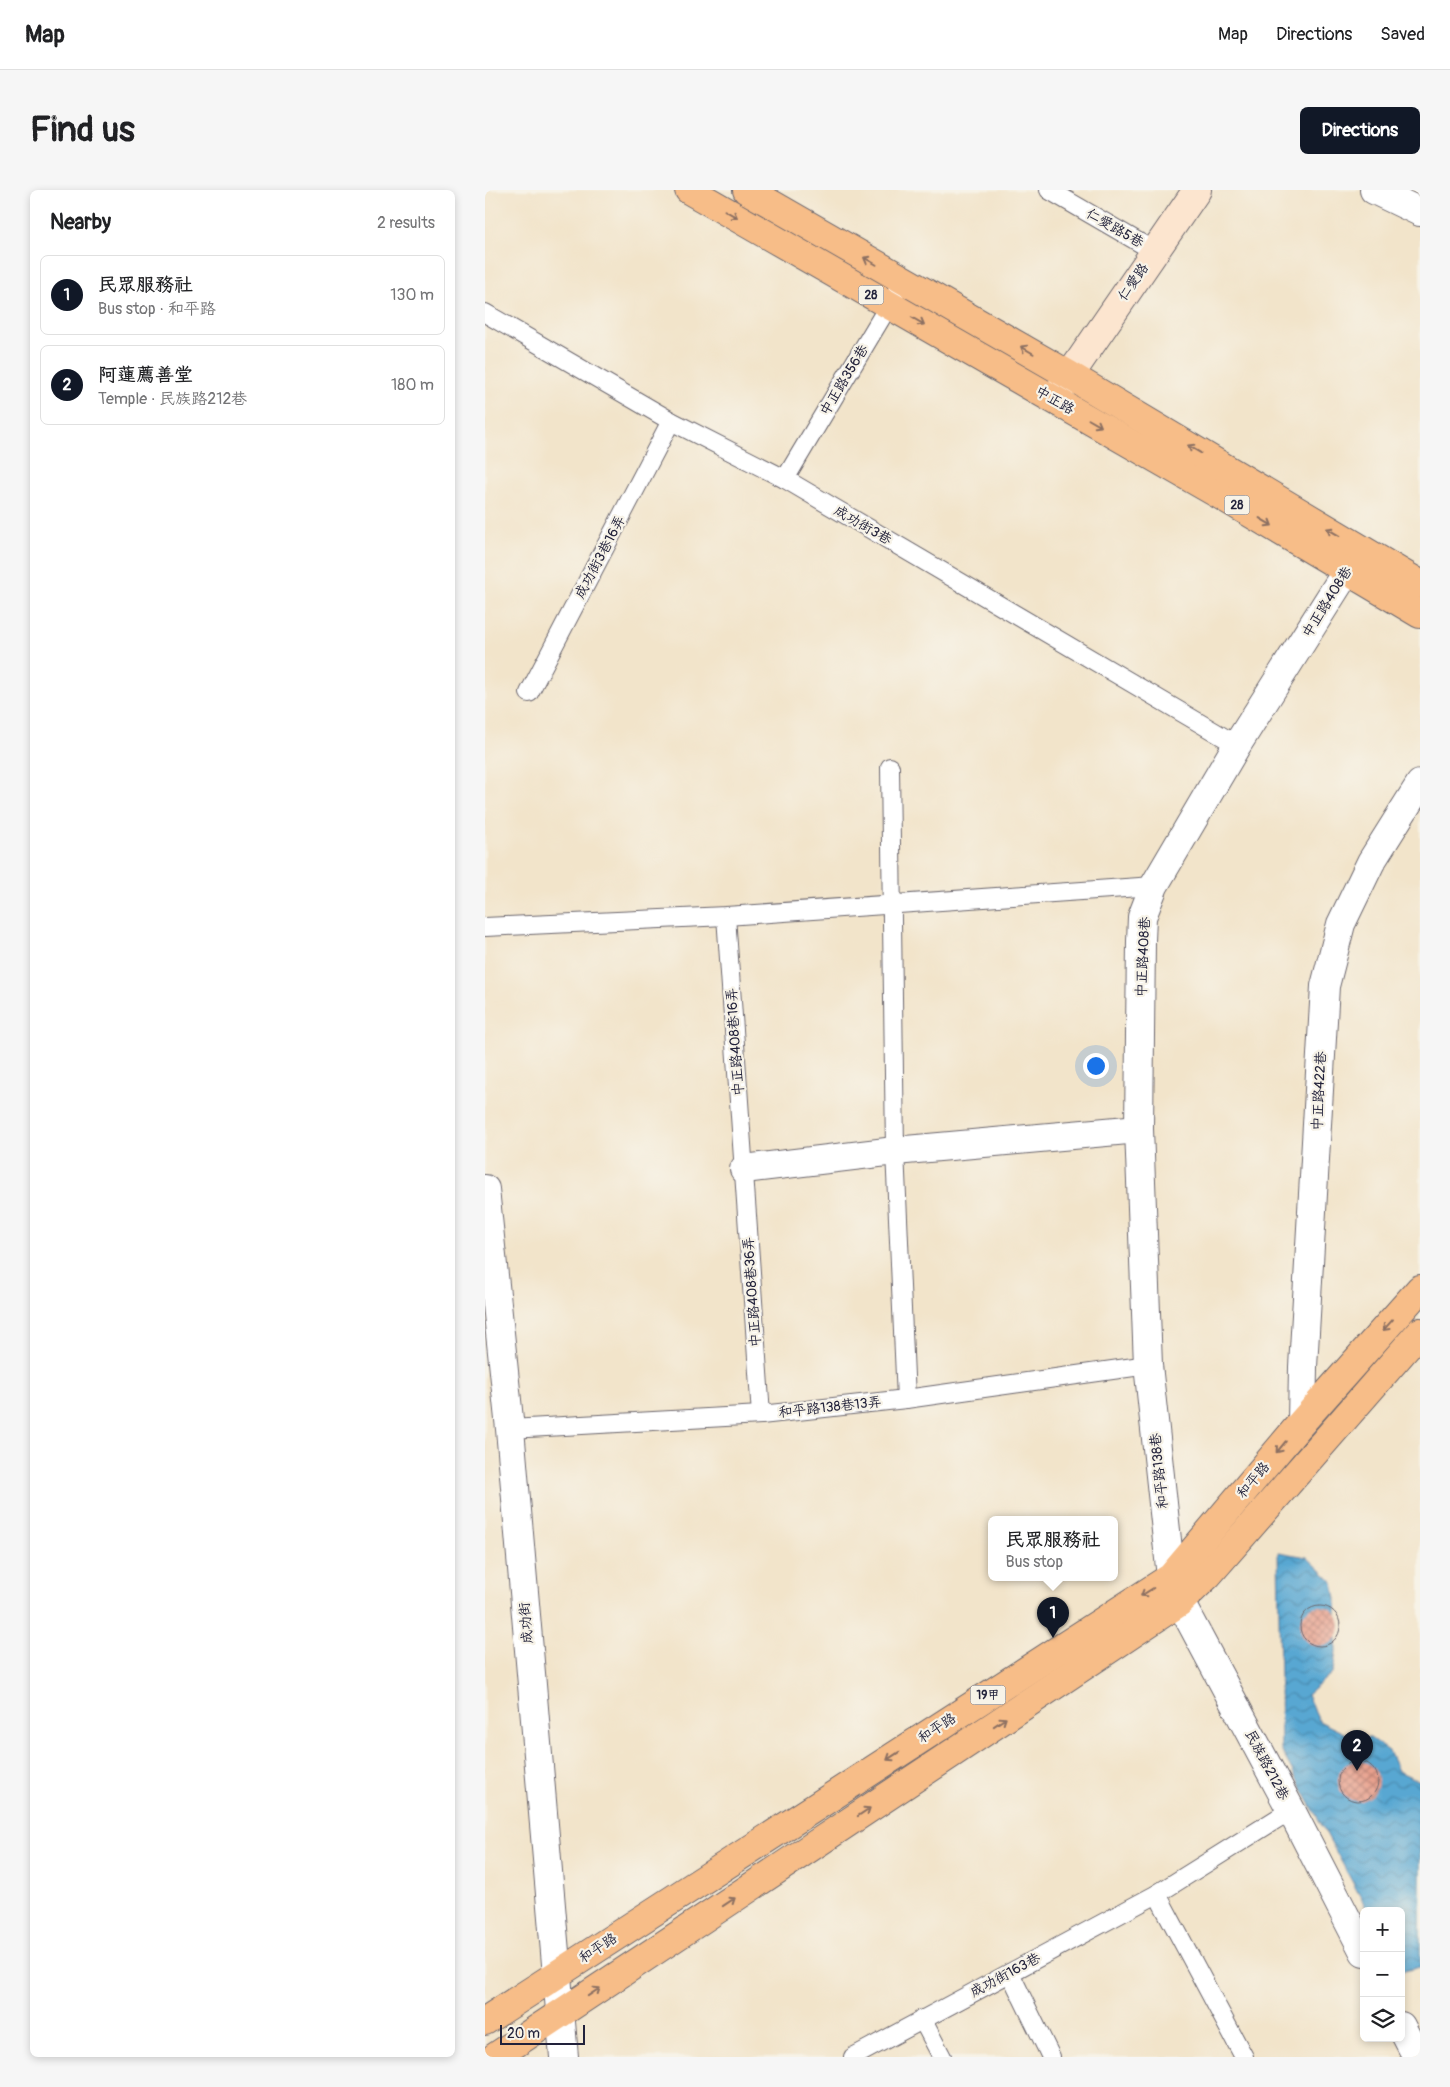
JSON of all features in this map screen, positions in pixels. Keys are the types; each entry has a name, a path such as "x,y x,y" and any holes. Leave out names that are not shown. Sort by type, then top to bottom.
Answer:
{"main road":[{"name":"中正路","path":"689,190 1053,399 1354,559 1420,584"},
{"name":"中正路","path":"747,190 1069,375 1354,559 1420,614"},
{"name":"和平路","path":"495,2057 559,2015 1176,1589 1302,1422 1420,1289"},
{"name":"和平路","path":"485,2021 1176,1589 1208,1575 1415,1347"}],"street":[{"name":"仁愛路","path":"1053,399 1197,190"},
{"path":"1375,190 1420,212"},
{"name":"中正路408巷","path":"1148,1365 1139,1129 1142,917 1153,886 1237,746 1354,559"},
{"name":"中正路422巷","path":"1302,1422 1303,1358 1325,986 1341,924 1371,862 1420,784"},
{"path":"744,1169 895,1151 1139,1129"},
{"name":"成功街","path":"485,1189 509,1430 564,2057"},
{"name":"和平路138巷","path":"1148,1365 1176,1589"},
{"name":"民族路212巷","path":"1176,1589 1360,1944"},
{"path":"1405,2034 1417,2057"}],"lane":[{"name":"仁愛路5巷","path":"1049,190 1155,251"},
{"name":"中正路356巷","path":"785,479 903,280"},
{"name":"成功街3巷","path":"485,313 671,421 785,479 1237,746"},
{"name":"成功街3巷16弄","path":"529,693 671,421"},
{"path":"890,767 895,1151 906,1399"},
{"path":"485,927 726,916 1153,886"},
{"name":"中正路408巷16弄","path":"726,916 744,1169"},
{"name":"中正路408巷36弄","path":"744,1169 761,1415"},
{"name":"和平路138巷13弄","path":"509,1430 761,1415 906,1399 1148,1365"},
{"name":"成功街163巷","path":"853,2057 1157,1894 1291,1810"},
{"path":"1157,1894 1244,2057"},
{"path":"1010,1972 1051,2057"},
{"path":"922,2019 942,2057"}],"water":[{"path":"1278,1552 1307,1557 1333,1582 1336,1598 1336,1652 1333,1672 1307,1695 1319,1721 1352,1737 1370,1738 1389,1751 1398,1771 1420,1781 1420,1967 1405,1971 1405,1907 1366,1907 1281,1750"}],"building":[{"path":"1316,1606 1324,1606 1331,1609 1337,1615 1340,1626 1337,1637 1331,1643 1324,1646 1316,1646 1309,1643 1303,1637 1300,1630 1300,1622 1303,1615 1309,1609"},
{"path":"1354,1761 1362,1761 1369,1764 1375,1770 1378,1781 1375,1792 1369,1798 1362,1801 1354,1801 1347,1798 1341,1792 1338,1785 1338,1777 1341,1770 1347,1764"}],"place":[{"name":"民眾服務社","path":"1053,1638"},
{"name":"阿蓮薦善堂","path":"1357,1771"}]}
